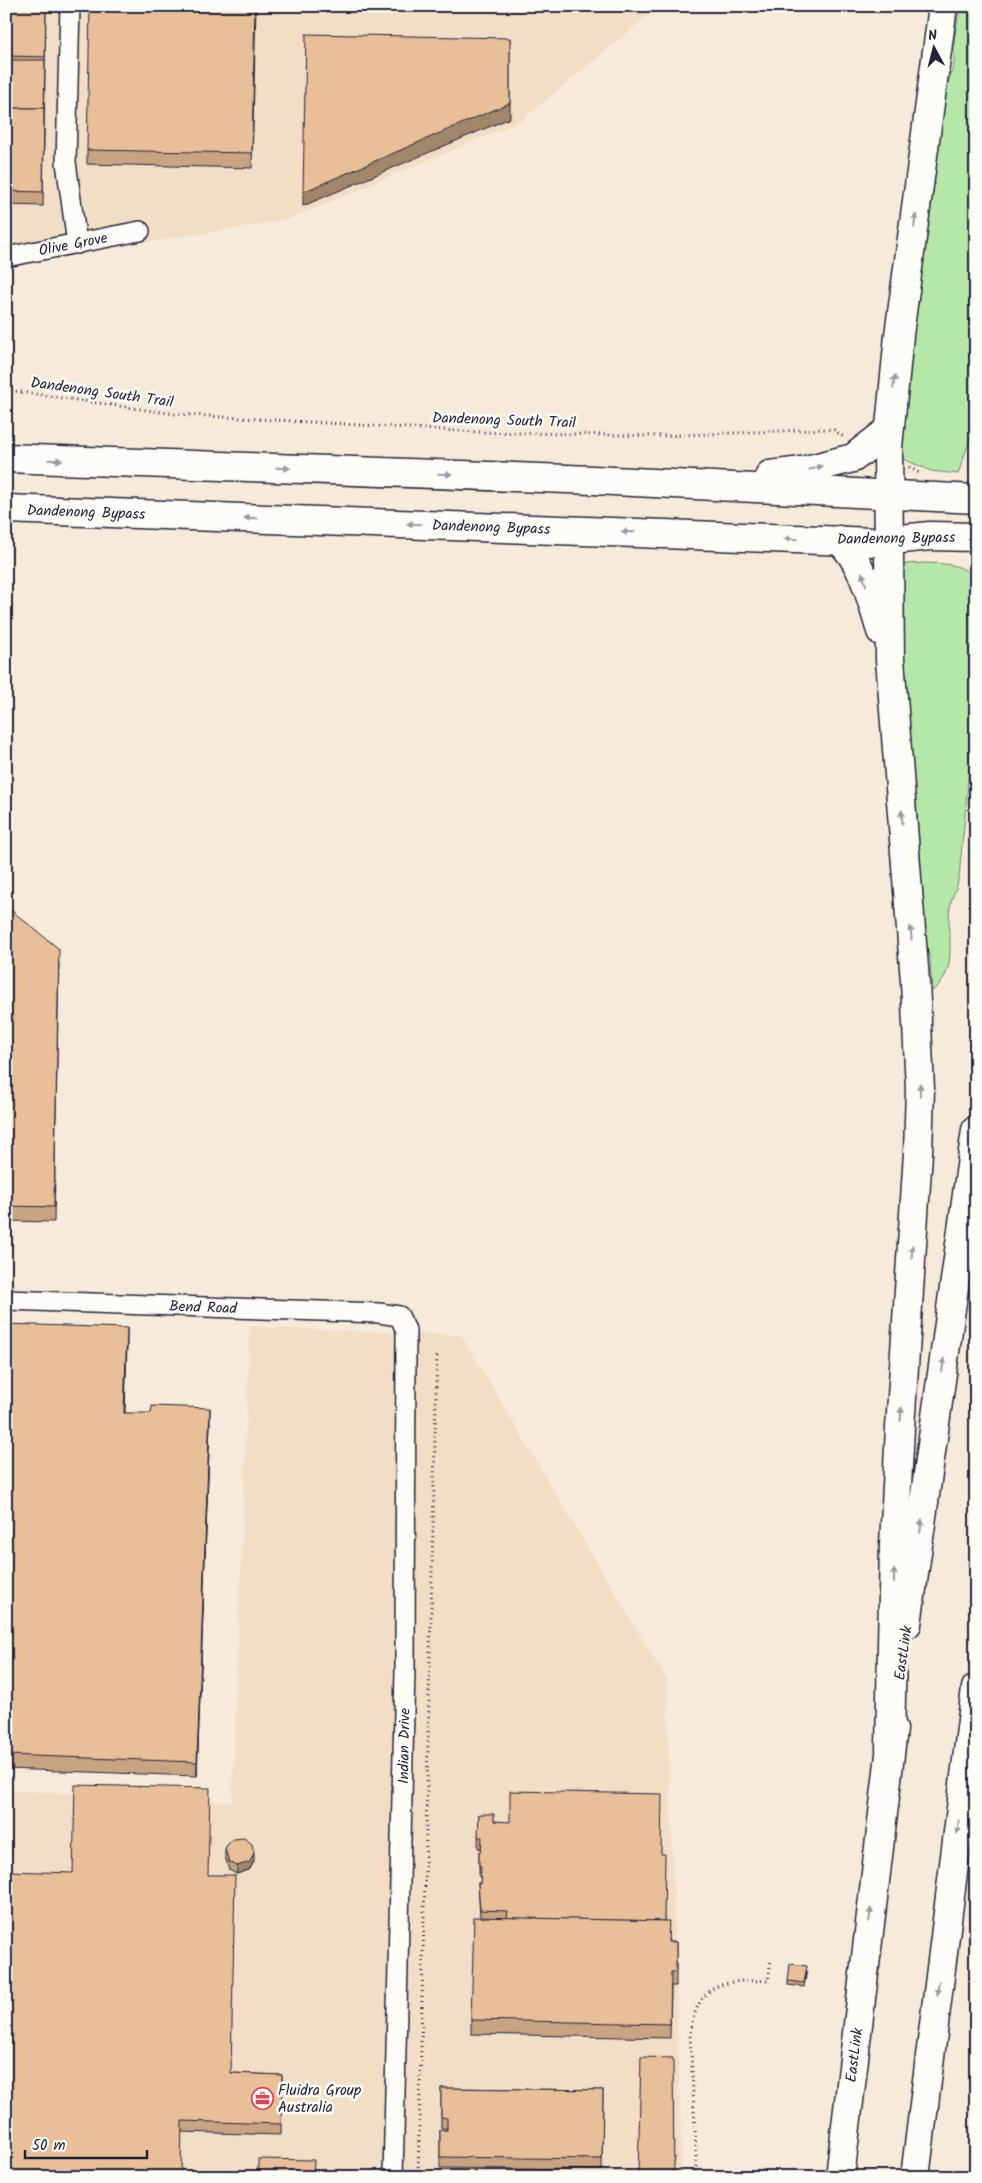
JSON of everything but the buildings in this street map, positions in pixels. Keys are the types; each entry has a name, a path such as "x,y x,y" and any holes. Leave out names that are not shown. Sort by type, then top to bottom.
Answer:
{"highway":[{"path":"890,1748 895,1534 905,1340 918,1162 920,1089 915,981 890,659 889,430 899,335 943,6"},
{"path":"593,480 777,475 817,468 853,458 889,430"},
{"path":"6,458 593,480 888,482 976,498"},
{"name":"Dandenong Bypass","path":"6,509 872,542 930,536 976,538"},
{"path":"840,540 859,566 890,659"},
{"name":"EastLink","path":"840,2177 890,1748 976,1130"},
{"path":"916,2171 976,1688"},
{"path":"828,2177 864,1963"}],"street":[{"path":"70,6 66,162 76,244"},
{"name":"Olive Grove","path":"6,257 140,231"},
{"name":"Bend Road","path":"6,1300 379,1313 399,1316"},
{"name":"Indian Drive","path":"394,2177 406,1670 406,1330 399,1316"}],"path":[{"name":"Dandenong South Trail","path":"6,390 175,414 476,432 661,436 827,429 842,434 853,458"},
{"path":"888,482 909,467 922,475"},
{"path":"418,2177 437,1353"},
{"path":"696,2177 690,2034 693,2016 700,2001 710,1990 720,1986 750,1981 768,1982 771,1959"}],"shaded area":[{"path":"6,6 659,6 521,121 287,220 148,242 6,251"},
{"path":"250,1327 461,1335 667,1680 682,2177 6,2177 6,1790 232,1802"}],"green space":[{"path":"960,6 972,6 976,80 976,422 958,474 931,471 901,458 897,448 943,98 954,64 954,40"},
{"path":"906,564 947,564 959,567 971,574 976,580 972,718 960,872 950,907 949,963 941,983 932,991 930,958 926,948 900,717 906,687 897,571"}],"place":[{"name":"Fluidra Group Australia","path":"262,2099"}]}
